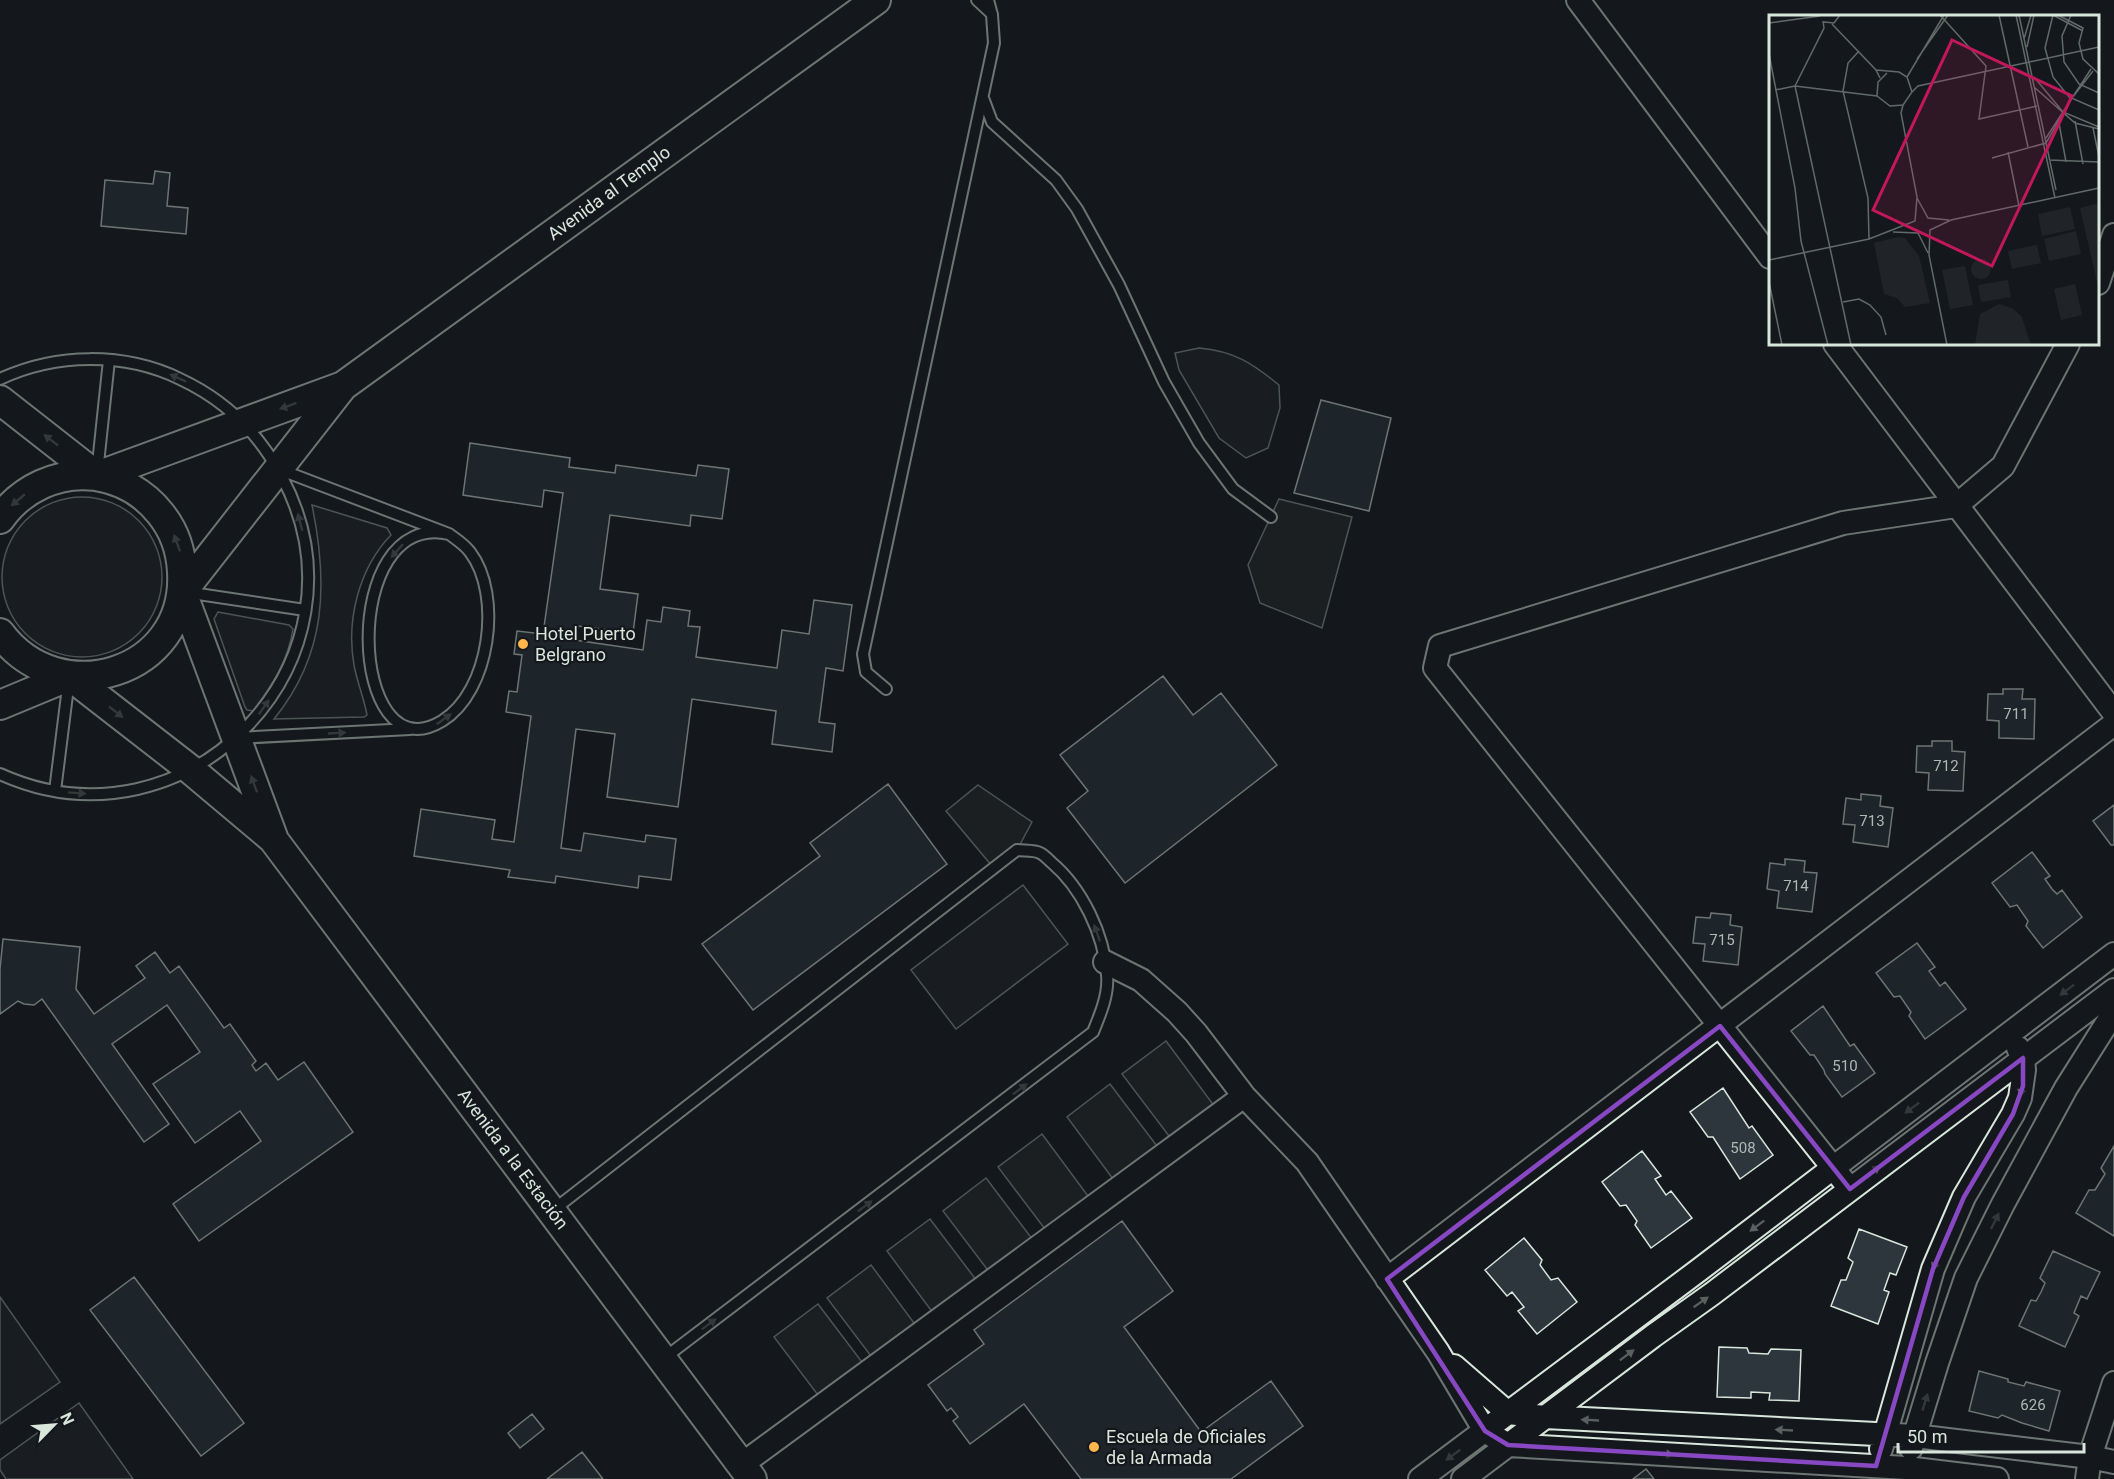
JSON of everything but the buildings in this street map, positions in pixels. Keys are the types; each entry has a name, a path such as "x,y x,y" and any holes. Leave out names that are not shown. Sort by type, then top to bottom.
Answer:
{"street":[{"name":"Avenida al Templo","path":"343,386 876,0"},
{"path":"1578,0 1769,257"},
{"path":"2099,277 2114,235"},
{"path":"1836,345 2114,713"},
{"path":"1850,1189 1435,668 1440,646 1843,524 1956,506 2003,466 2067,345"},
{"path":"97,477 343,386"},
{"path":"182,592 343,386"},
{"path":"0,400 97,477"},
{"path":"0,519 18,499 38,486 73,476 110,479 134,490 155,506 163,516 180,552 183,578 178,607 164,634 143,657 130,665 101,675 70,676 48,670 17,652 0,633"},
{"path":"182,592 273,839"},
{"path":"0,705 70,676"},
{"path":"70,676 191,770 273,839"},
{"path":"1388,1280 2114,724"},
{"name":"Avenida a la Estación","path":"273,839 747,1472"},
{"path":"1420,1479 2114,954"},
{"path":"1105,962 1141,980 1177,1012 1244,1096 1307,1162 1438,1352 1485,1431 1508,1445 1793,1462 1875,1473 1997,1479"},
{"path":"1463,1479 2114,990"},
{"path":"1905,1473 1937,1363 1966,1278 2066,1088 2114,1012"},
{"path":"1875,1473 1933,1269 1964,1197 2013,1114 2023,1086 2023,1058 2011,1033"},
{"path":"747,1472 1244,1096"},
{"path":"1438,1352 1508,1413 1545,1417 1915,1436 2088,1468 2114,1462"},
{"path":"2088,1468 2114,1383"},
{"path":"1770,1479 1835,1433"}],"lane":[{"path":"977,0 992,15"},
{"path":"886,689 866,672 863,654 994,43 992,15 988,0"},
{"path":"992,15 996,0"},
{"path":"983,98 992,122 1056,180 1077,209 1119,285 1164,382 1199,443 1233,489 1271,517"},
{"path":"97,477 109,360"},
{"path":"0,379 35,366 59,361 109,360 152,368 173,376 212,397 243,422 265,447 278,468 296,507 305,545 307,584 305,610 290,663 276,690 237,738 207,761 165,781 138,789 82,794 55,791 0,774"},
{"path":"237,738 434,726 447,718 470,692 478,674 486,639 488,620 486,597 478,565 461,542 449,534 278,468"},
{"path":"420,728 408,727 394,720 384,710 371,677 368,649 369,621 375,590 384,569 396,551 409,539 422,533 436,531 449,534"},
{"path":"182,592 305,610"},
{"path":"55,791 70,676"},
{"path":"552,1212 1017,850 1040,853 1061,870 1074,887 1088,911 1103,952 1107,976 1104,1004 1093,1032 663,1359"}],"highlighted area":[{"path":"1720,1026 1850,1189 2023,1058 2023,1086 2013,1114 1964,1197 1933,1269 1876,1466 1508,1445 1485,1431 1387,1279"}],"shaded area":[{"path":"1199,348 1222,352 1242,359 1279,385 1280,408 1268,448 1246,458 1219,438 1179,370 1175,353"},
{"path":"82,497 113,503 138,521 156,546 162,577 156,608 138,633 113,651 82,657 51,651 26,633 8,608 2,577 8,546 26,521 51,503"},
{"path":"1279,499 1352,517 1322,628 1260,603 1248,565"},
{"path":"312,505 387,528 391,535 380,548 363,579 354,613 352,648 355,671 367,715 364,717 274,719 292,694 305,669 314,643 319,617 320,562"},
{"path":"218,612 289,625 293,629 291,641 278,673 253,711 245,707 214,619"},
{"path":"978,785 1032,822 1017,850 992,866 946,811"},
{"path":"1023,885 1068,944 956,1029 911,970"},
{"path":"1166,1041 1215,1107 1172,1140 1122,1074"},
{"path":"1110,1084 1160,1150 1116,1183 1067,1117"},
{"path":"1042,1134 1091,1200 1048,1233 998,1167"},
{"path":"986,1178 1036,1244 993,1277 943,1211"},
{"path":"930,1219 980,1285 936,1317 887,1251"},
{"path":"871,1265 920,1331 877,1364 827,1298"},
{"path":"0,1297 60,1382 0,1424"},
{"path":"818,1304 868,1370 824,1403 774,1337"},
{"path":"79,1403 133,1479 6,1479 0,1470 0,1460"}],"place":[{"name":"Hotel Puerto Belgrano","path":"523,644"},
{"name":"Escuela de Oficiales de la Armada","path":"1094,1447"}]}
